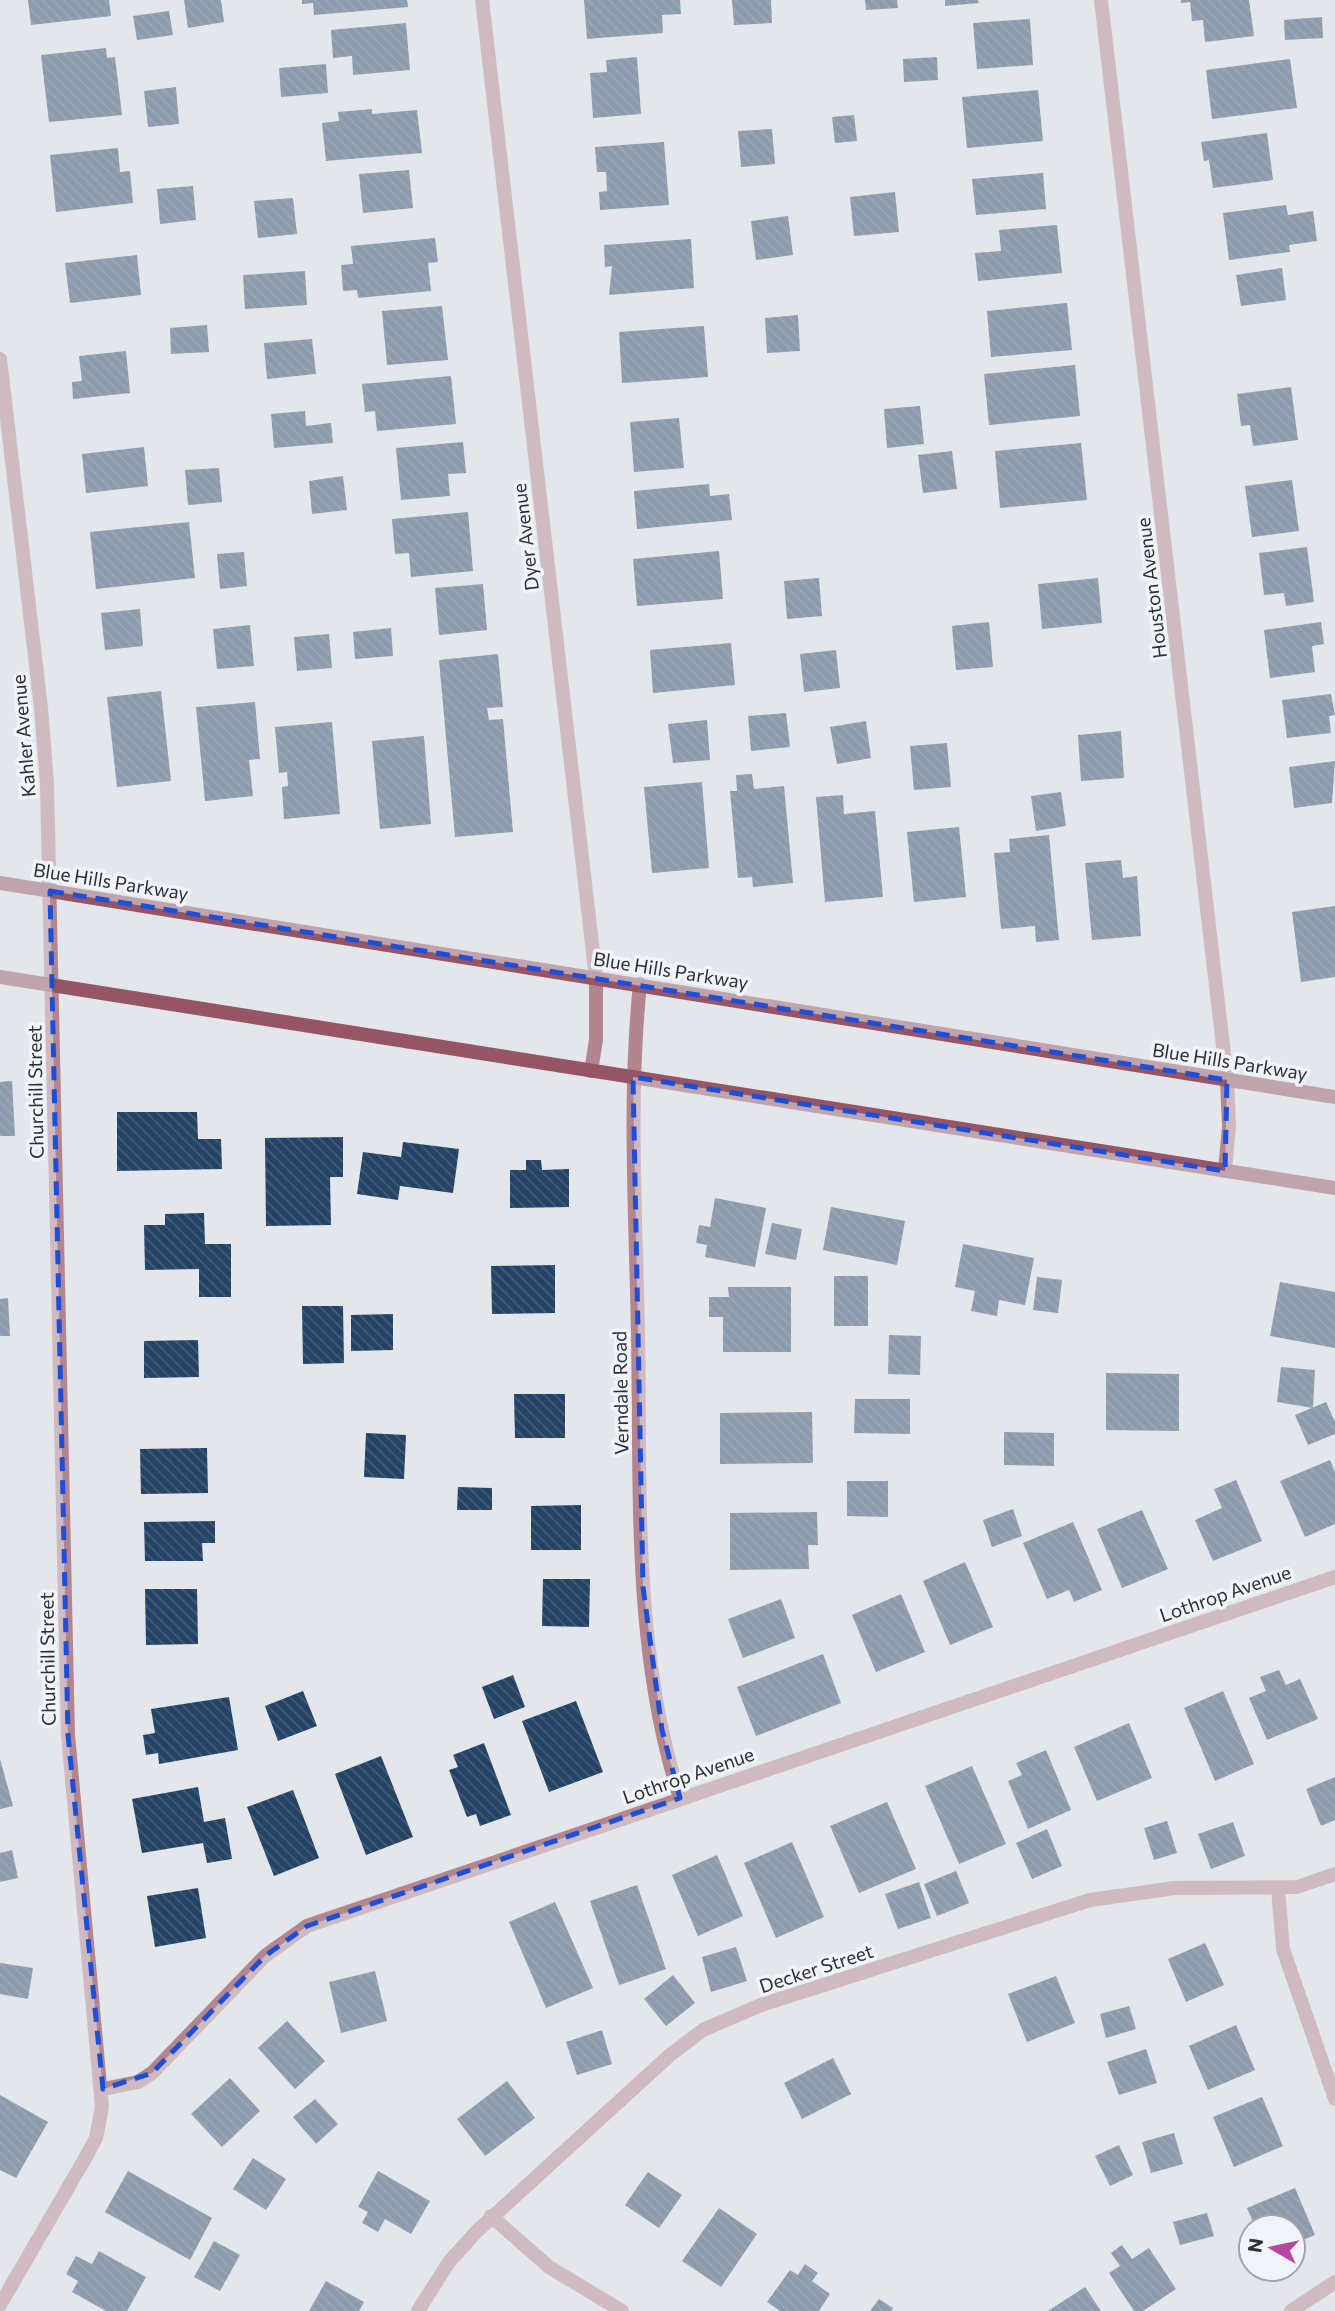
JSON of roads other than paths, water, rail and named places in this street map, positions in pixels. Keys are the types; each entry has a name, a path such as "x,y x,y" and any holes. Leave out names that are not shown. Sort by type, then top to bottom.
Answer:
{"main road":[{"name":"Blue Hills Parkway","path":"0,883 1335,1097"},
{"path":"0,977 1335,1188"}],"street":[{"name":"Dyer Avenue","path":"482,0 596,978 596,1040 592,1071"},
{"name":"Houston Avenue","path":"1101,0 1227,1080 1229,1126 1225,1171"},
{"name":"Kahler Avenue","path":"0,359 41,708 52,985"},
{"name":"Verndale Road","path":"640,984 633,1077 643,1587 662,1730 680,1798"},
{"name":"Churchill Street","path":"0,2305 96,2138 103,2089 75,1831 68,1735 52,985"},
{"name":"Lothrop Avenue","path":"103,2089 138,2082 152,2073 265,1956 307,1926 1335,1577"},
{"name":"Decker Street","path":"418,2311 449,2263 491,2217 670,2055 703,2031 739,2013 1090,1900 1175,1888 1278,1888 1306,1884 1335,1874"},
{"path":"1278,1888 1283,1949 1335,2099"},
{"path":"491,2217 549,2267 622,2311"},
{"path":"1291,2311 1335,2282"}]}
